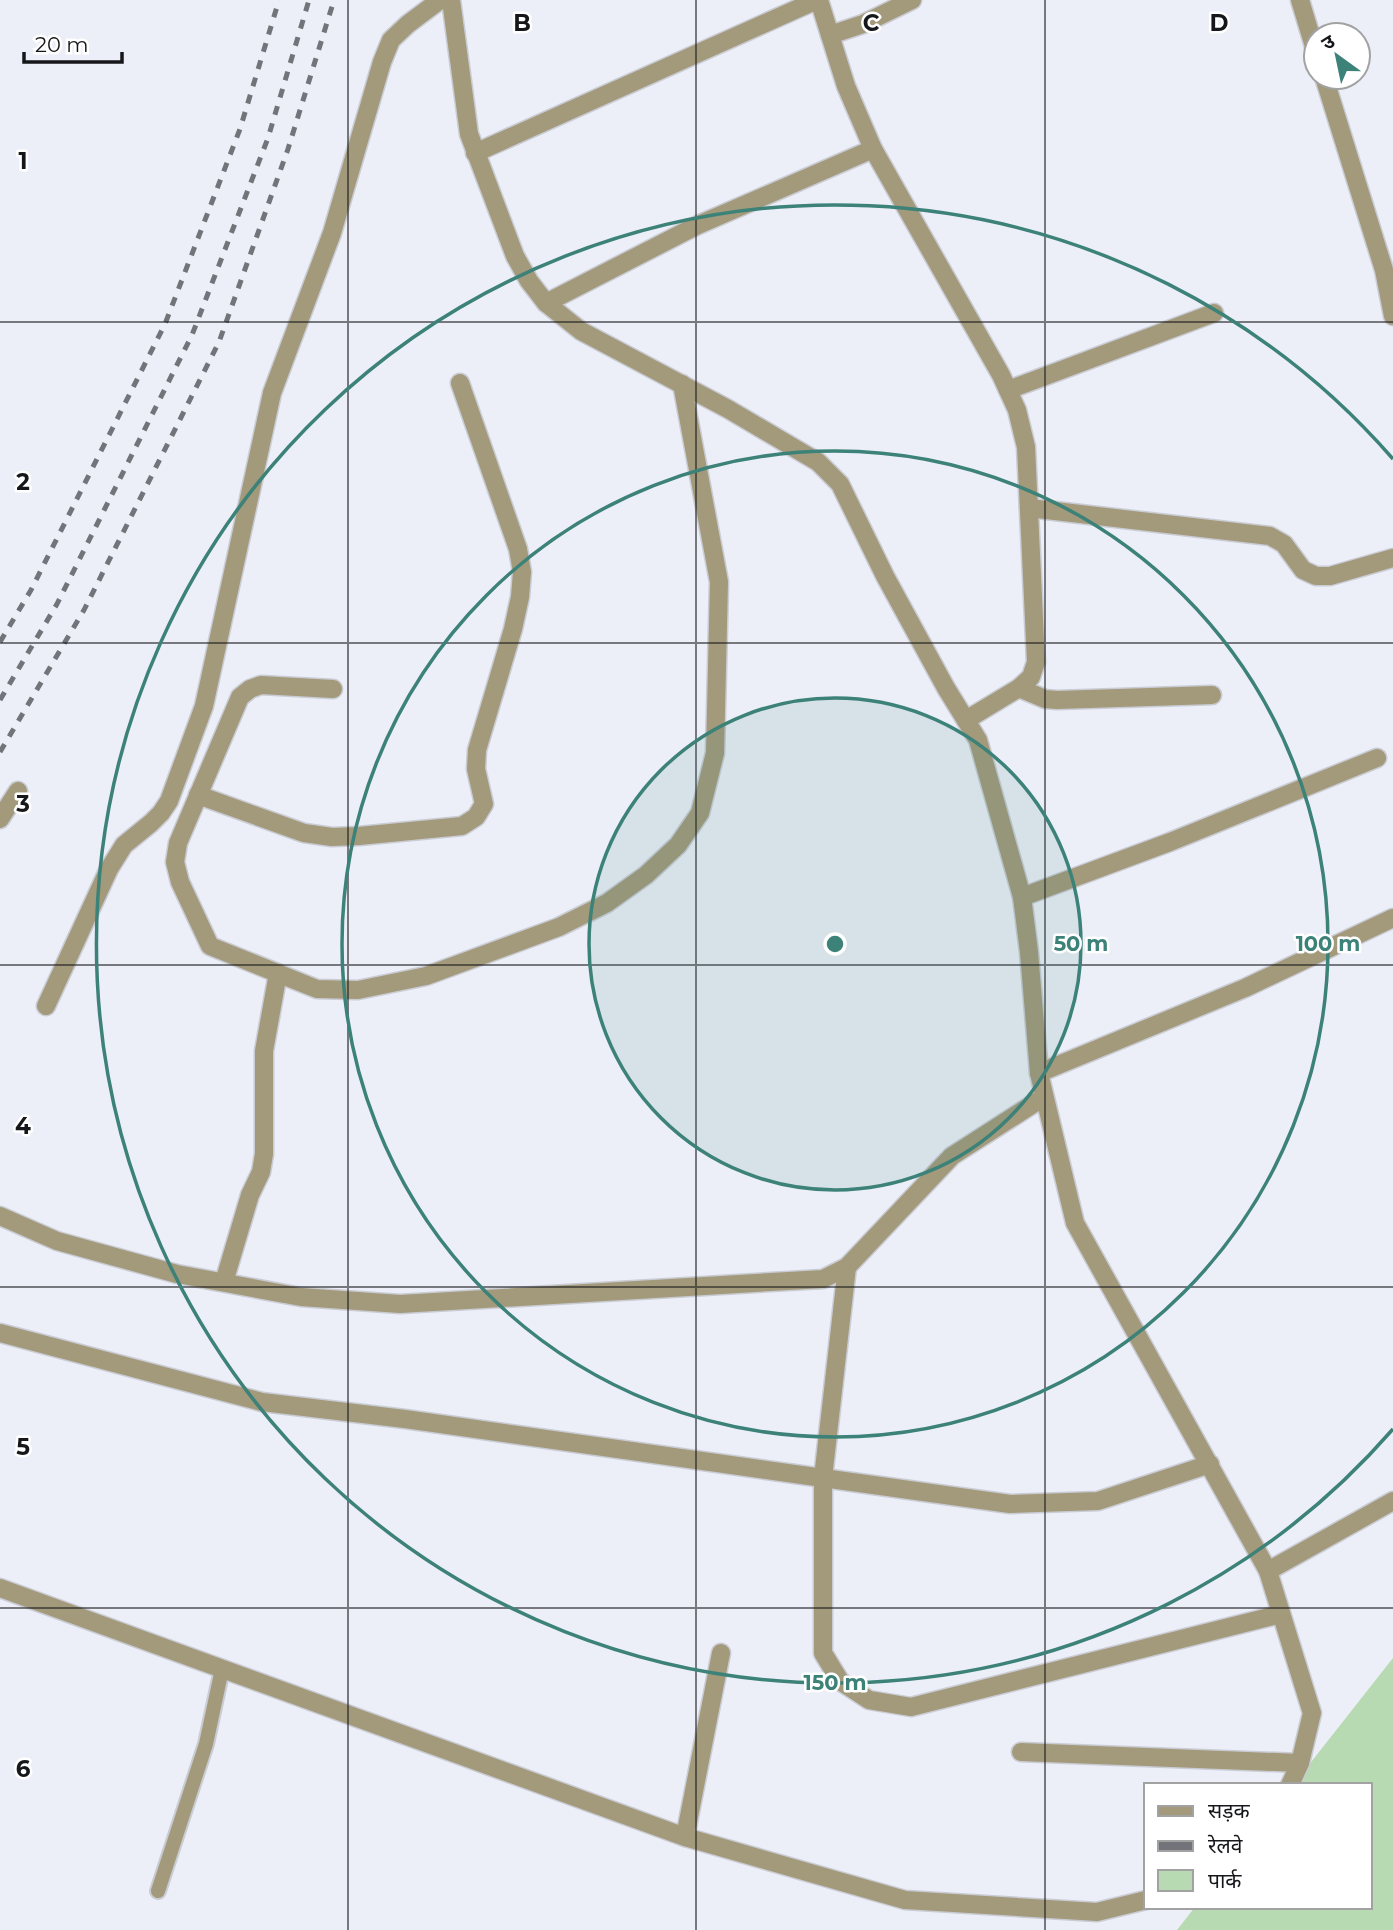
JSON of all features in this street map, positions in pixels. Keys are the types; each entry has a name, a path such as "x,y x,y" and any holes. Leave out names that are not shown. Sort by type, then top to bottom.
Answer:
{"street":[{"path":"46,1006 109,869 124,845 151,823 169,801 204,706 272,393 332,233 382,62 391,40 440,0"},
{"path":"452,0 469,134 515,256 529,281 547,303 581,331 682,384 818,462 840,484 885,576 978,740 1022,897 1039,1073 1075,1223 1268,1571 1311,1713 1300,1763 1291,1783"},
{"path":"475,153 818,0 846,86 873,149 1001,375 1017,410 1026,447 1036,662 1031,677 1019,688 966,720"},
{"path":"830,35 863,24 912,0"},
{"path":"1300,0 1306,21"},
{"path":"1328,91 1384,270 1393,316"},
{"path":"547,303 698,225 873,149"},
{"path":"1008,390 1214,313"},
{"path":"198,795 304,833 332,837 462,825 476,817 484,804 476,769 477,750 513,629 522,572 518,549 460,383"},
{"path":"333,689 261,685 240,697 178,843 175,862 180,882 210,946 317,989 358,989 426,976 559,927 607,903 646,875 678,845 700,813 715,754 719,582 682,384"},
{"path":"1029,508 1270,536 1284,544 1303,570 1316,576 1330,576 1393,558"},
{"path":"1019,688 1045,699 1057,700 1212,695"},
{"path":"1022,897 1170,842 1377,758"},
{"path":"0,819 18,791"},
{"path":"1039,1073 1245,988 1393,918"},
{"path":"224,1282 250,1195 261,1172 264,1154 264,1051 278,973"},
{"path":"0,1216 57,1241 177,1274 301,1297 400,1304 823,1279 847,1267 953,1156 1044,1097"},
{"path":"847,1267 823,1478 823,1653 840,1681 869,1700 911,1707 1281,1614"},
{"path":"0,1333 262,1402 405,1419 1010,1504 1098,1501 1210,1464"},
{"path":"1268,1571 1393,1501"},
{"path":"0,1588 685,1836 905,1900 1097,1912 1144,1900"},
{"path":"685,1836 721,1653"},
{"path":"1021,1752 1300,1763"}],"lane":[{"path":"158,1891 206,1744 222,1669"}],"green space":[{"path":"1393,1658 1393,1930 1177,1930 1193,1909 1372,1909 1372,1783 1295,1783"}],"railway":[{"path":"0,642 31,590 165,324 240,129 279,0"},
{"path":"0,700 57,604 192,335 268,138 309,0"},
{"path":"0,752 84,610 219,342 288,149 334,0"}]}
